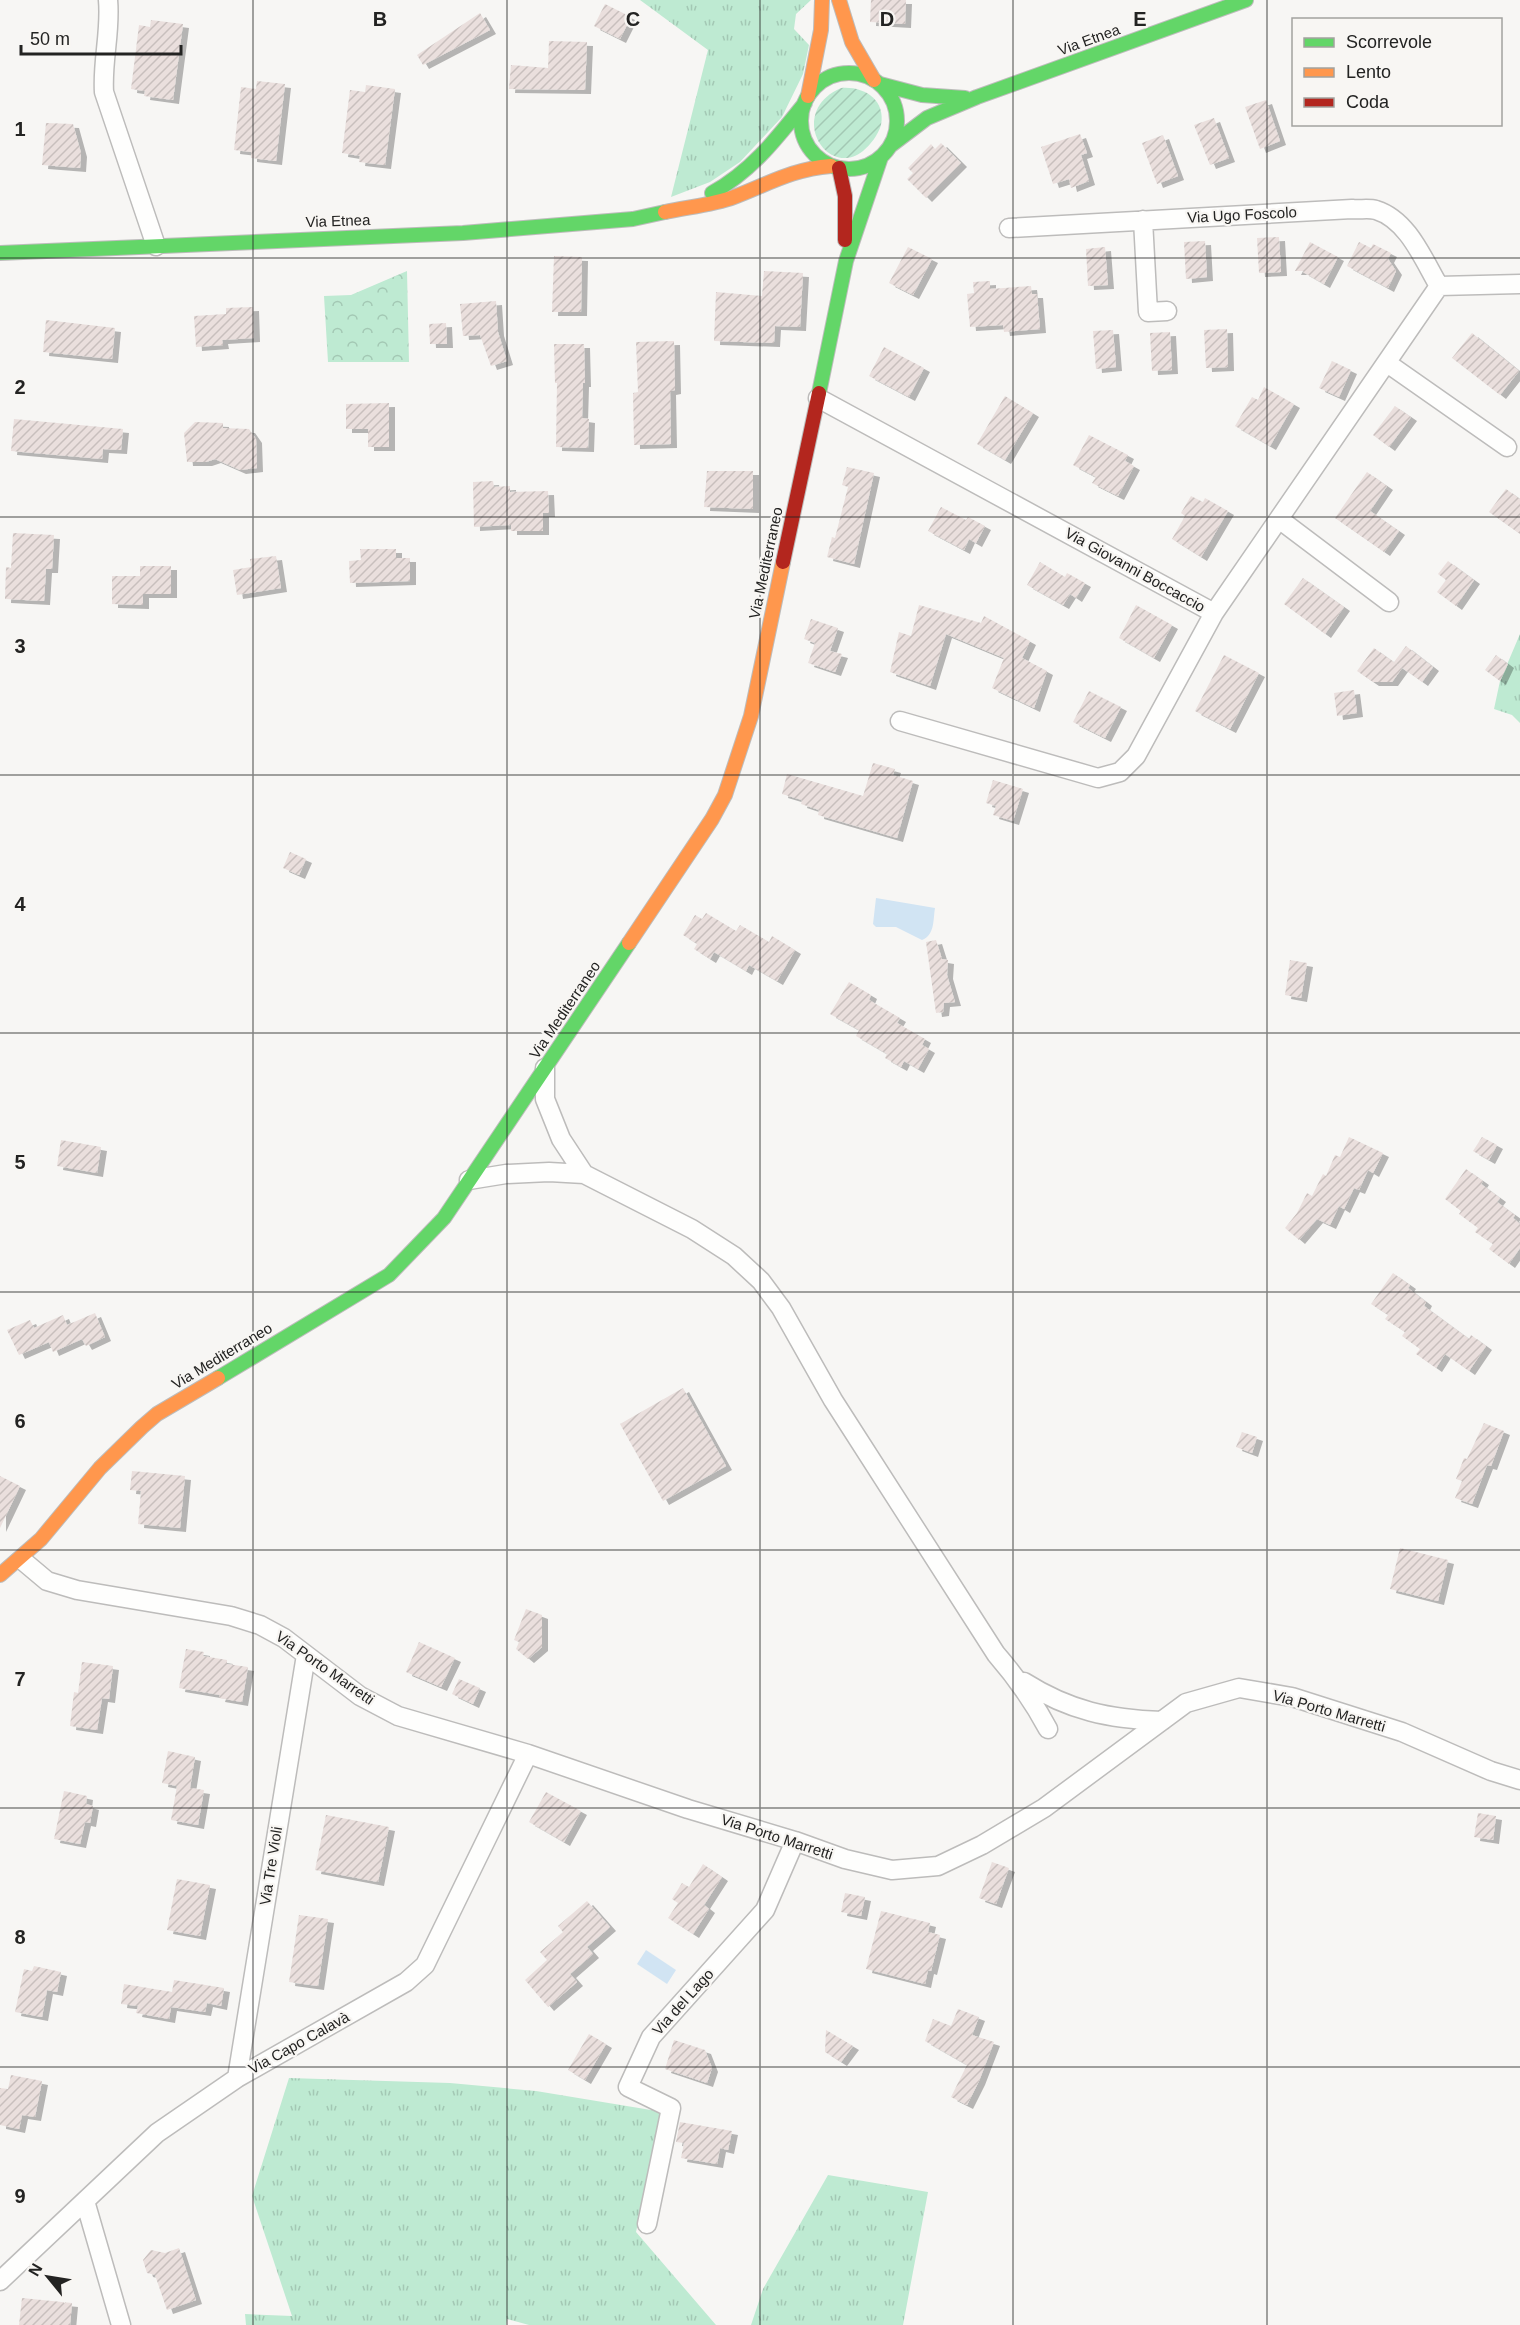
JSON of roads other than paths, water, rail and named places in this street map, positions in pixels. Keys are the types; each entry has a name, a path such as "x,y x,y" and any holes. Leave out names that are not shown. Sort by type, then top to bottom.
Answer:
{"street":[{"path":"108,0 104,92 156,246"},
{"path":"822,0 821,30 801,125 805,140 813,152 835,167 845,196 846,261"},
{"path":"839,0 844,26 861,60 890,95 896,109 896,132 886,151 846,261"},
{"name":"Via Etnea","path":"886,151 927,118 977,97 1246,0"},
{"path":"676,210 725,186 759,161 818,85 838,74 860,74 915,95 936,98 977,97"},
{"path":"676,210 732,198 782,176 809,168 861,167 886,151"},
{"name":"Via Ugo Foscolo","path":"1009,228 1352,209 1376,210 1397,223 1410,237 1439,286"},
{"name":"Via Etnea","path":"0,253 463,233 633,219 676,210"},
{"path":"1143,220 1148,312 1167,311"},
{"name":"Via Mediterraneo","path":"0,1575 22,1560 100,1468 156,1414 389,1275 419,1246 444,1218 712,819 725,795 751,717 846,261"},
{"path":"1214,613 1439,286 1520,284"},
{"path":"1387,363 1507,447"},
{"name":"Via Giovanni Boccaccio","path":"818,398 1214,613 1136,756 1120,772 1098,778 900,721"},
{"path":"1279,519 1389,602"},
{"path":"545,1068 545,1099 561,1139 584,1174"},
{"path":"469,1180 506,1174 549,1172 584,1174 692,1229 734,1256 761,1281 781,1308 833,1401 989,1644 1015,1676 1048,1729"},
{"name":"Via Porto Marretti","path":"22,1560 48,1581 77,1590 231,1616 250,1622 284,1638 360,1696 398,1716 528,1754 688,1809 795,1841 845,1859 892,1870 938,1866 982,1845 1044,1808 1186,1702 1239,1688 1293,1698 1402,1732 1491,1771 1520,1780"},
{"name":"Via Tre Violi","path":"237,2078 306,1654"},
{"path":"1015,1676 1044,1695 1077,1709 1111,1717 1162,1721"},
{"name":"Via Capo Calavà","path":"0,2281 157,2133 237,2078 406,1982 425,1965 528,1754"},
{"name":"Via del Lago","path":"647,2224 671,2108 627,2087 651,2037 765,1910 795,1841"},
{"path":"85,2202 121,2325"}],"water":[{"path":"876,898 935,908 933,927 929,935 922,940 896,927 876,927 873,924"},
{"path":"646,1950 676,1970 667,1984 637,1964"}]}
